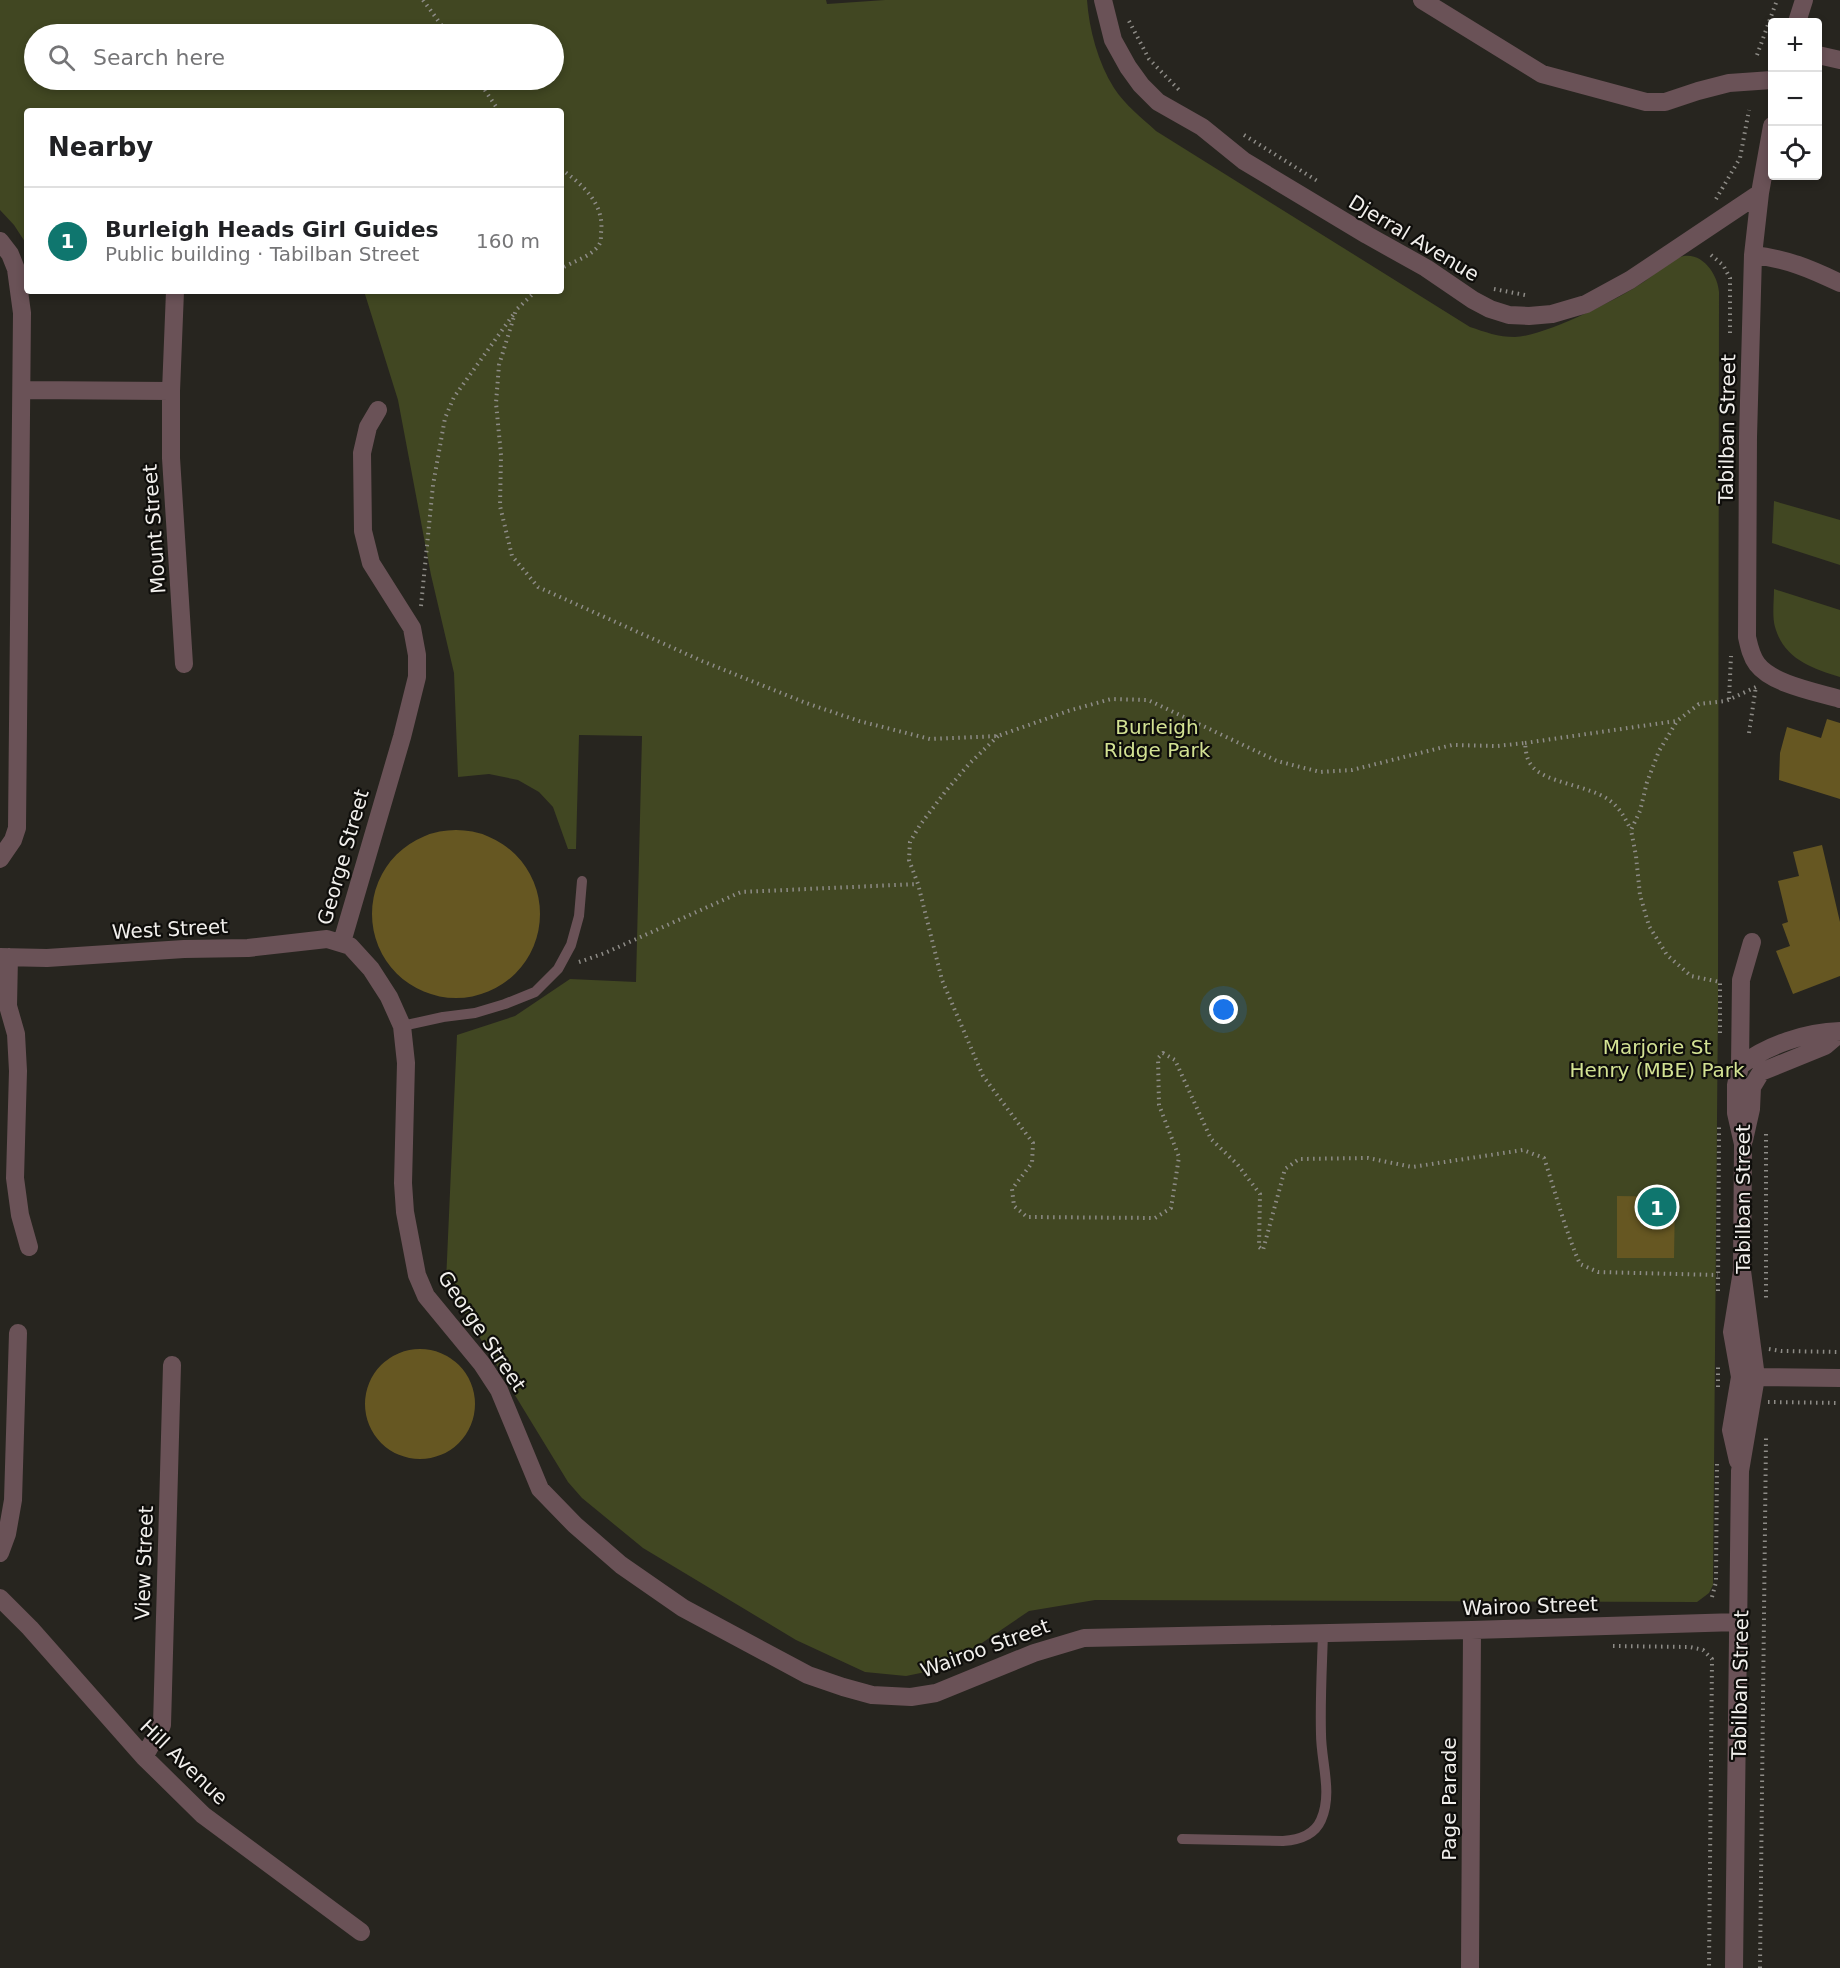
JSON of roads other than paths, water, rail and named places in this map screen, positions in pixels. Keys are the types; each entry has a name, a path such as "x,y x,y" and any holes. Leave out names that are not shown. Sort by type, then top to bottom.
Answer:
{"street":[{"name":"Djerral Avenue","path":"1103,0 1113,40 1141,85 1158,102 1202,127 1244,160 1426,268 1473,300 1509,315 1552,314 1586,304 1630,280 1760,193"},
{"path":"1422,0 1542,74 1646,102 1665,102 1729,83 1768,80"},
{"path":"1798,18 1804,0"},
{"path":"1822,56 1840,60"},
{"name":"Tabilban Street","path":"1768,152 1760,193 1753,255 1748,437 1747,637 1758,665 1771,675 1787,683 1840,699"},
{"path":"0,241 10,254 18,277 22,313 23,390 17,828 13,840 0,859"},
{"path":"1753,255 1770,256 1796,263 1840,284"},
{"name":"Mount Street","path":"175,294 171,458 184,664"},
{"path":"23,390 171,391"},
{"name":"George Street","path":"378,411 368,427 362,453 363,531 371,563 412,628 417,655 417,677 342,942 357,952 372,969 402,1026 406,1063 403,1183 405,1212 417,1275 426,1296 482,1364 499,1390 526,1461"},
{"name":"West Street","path":"4,957 47,958 248,948 313,939 342,942"},
{"name":"Tabilban Street","path":"1734,1968 1740,1471 1748,1377 1742,1271 1743,1144 1736,1113 1736,1085 1740,1066 1741,980 1752,942"},
{"path":"4,957 8,1006 16,1034 18,1071 15,1178 20,1215 29,1247"},
{"path":"1756,1078 1740,1066 1757,1054 1796,1038 1822,1031 1840,1032"},
{"path":"1743,1144 1751,1109 1752,1086 1761,1072 1825,1046 1840,1032"},
{"path":"0,1552 8,1534 13,1500 18,1333"},
{"name":"View Street","path":"144,1757 162,1725 172,1365"},
{"path":"1748,1377 1840,1378"},
{"name":"Wairoo Street","path":"526,1461 540,1489 575,1526 621,1564 683,1608 808,1675 872,1695 911,1697 936,1693 1034,1653 1084,1638 1738,1622"},
{"name":"Hill Avenue","path":"0,1598 30,1628 144,1757 203,1815 361,1932"},
{"name":"Page Parade","path":"1470,1968 1472,1630"}],"lane":[{"path":"402,1026 475,1013 535,992 558,969 571,945 579,916 582,881"},
{"path":"1182,1839 1299,1840 1320,1823 1325,1808 1326,1789 1321,1735 1323,1633"}],"place":[{"name":"Burleigh Heads Girl Guides","path":"1657,1207"}],"park label":[{"name":"Burleigh Ridge Park","path":"1157,738"},
{"name":"Marjorie St Henry (MBE) Park","path":"1657,1058"}]}
